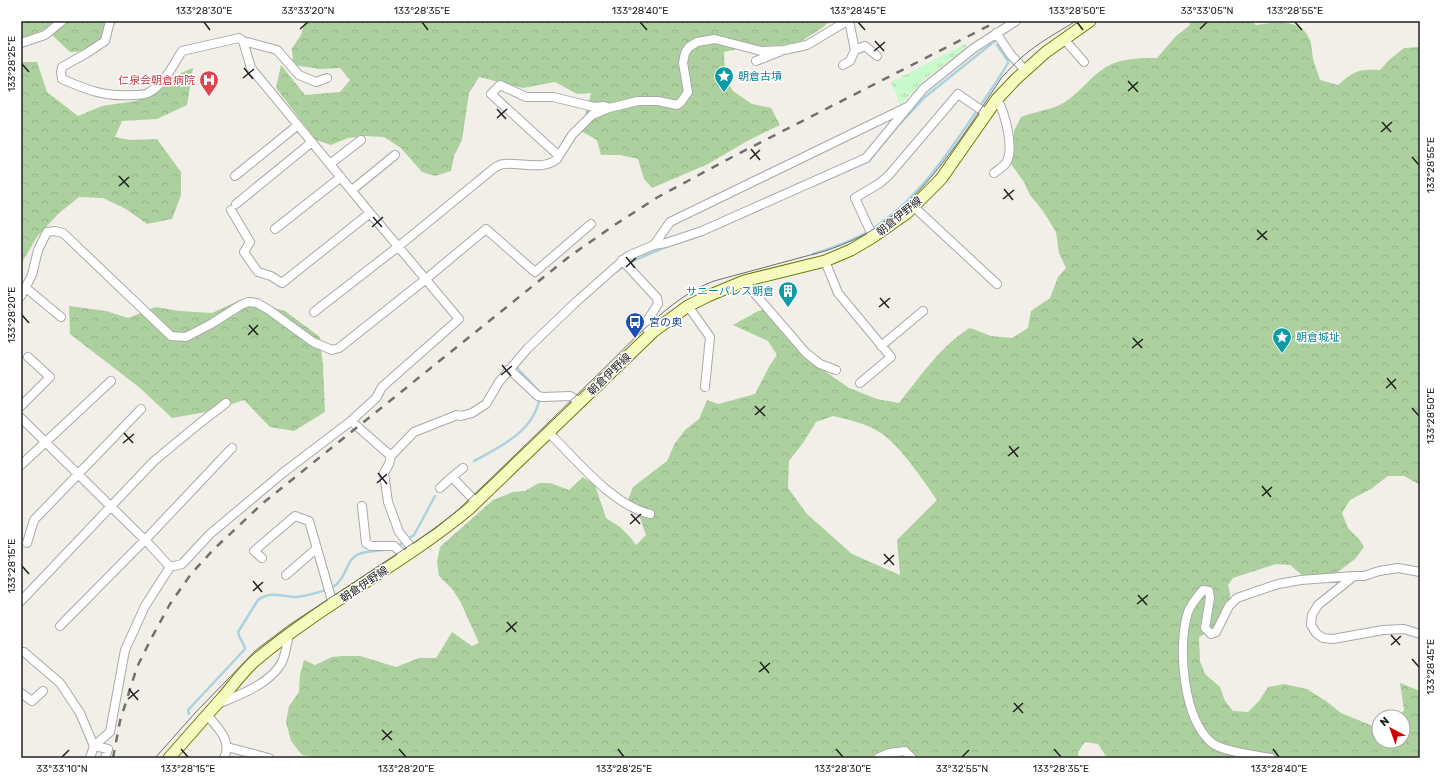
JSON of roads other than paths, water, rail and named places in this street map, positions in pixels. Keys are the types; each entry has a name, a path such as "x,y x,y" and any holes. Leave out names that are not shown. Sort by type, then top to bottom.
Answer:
{"main road":[{"name":"朝倉伊野線","path":"169,758 256,660 331,599 409,554 446,528 476,502 652,334 688,306 744,281 826,261 851,250 873,237 914,206 941,179 997,99 1025,70 1064,39 1090,21"}],"street":[{"path":"21,44 45,35 62,21"},
{"path":"110,21 105,41 88,53 62,67 60,72 62,79 80,87 108,95 119,96 147,94 157,87 167,76 182,51 239,38 243,41 277,50 299,75 316,82 327,78"},
{"path":"314,312 399,246 493,169 503,164 542,165 554,162 578,128 592,115 609,108 638,101 658,101 677,105 688,92 683,63 685,53 697,42 715,39 762,51 784,50 814,42 831,30 848,21 855,50 850,62 843,65"},
{"path":"409,554 406,541 397,527 388,502 384,472 389,464 391,456 414,432 457,415 461,416 472,412 484,406 488,402 499,382 547,329 628,256 654,245 666,243 702,231 866,158 923,89 974,48 1016,21"},
{"path":"996,34 1011,55 1025,70"},
{"path":"1064,39 1084,62"},
{"path":"90,758 94,746 110,732 125,650 145,606 170,567 182,564 210,534 284,472 351,421 376,398 382,387 459,319 251,68 243,41"},
{"path":"855,50 865,46 877,56"},
{"path":"756,61 784,50"},
{"path":"559,156 492,94 500,85 526,96 553,97 594,107 604,106 609,108"},
{"path":"873,237 855,198 880,183 889,175 958,94 986,114"},
{"path":"994,173 1006,162 1009,154 1006,124 1002,107 997,99"},
{"path":"654,245 670,222 908,106"},
{"path":"235,176 298,125"},
{"path":"330,164 361,140"},
{"path":"312,142 233,207 250,242 244,252 258,272 271,276 282,283 370,213"},
{"path":"352,190 395,155"},
{"path":"275,229 341,177"},
{"path":"914,206 997,284"},
{"path":"61,317 23,292 32,275 38,250 47,232 55,231 63,233 171,336 186,337 248,302 257,303 313,342 332,350 339,348 486,229 535,272 591,224"},
{"path":"622,260 657,298 658,304 646,324 646,328 652,334"},
{"path":"826,261 838,293 891,357 860,384"},
{"path":"744,281 806,353 820,364 836,370"},
{"path":"688,306 710,336 705,387"},
{"path":"881,346 923,311"},
{"path":"21,406 50,377 28,356"},
{"path":"510,369 538,396 570,396 580,402"},
{"path":"21,465 111,381"},
{"path":"21,601 154,461 200,422 226,403"},
{"path":"26,544 34,520 141,409"},
{"path":"21,418 145,540 170,567"},
{"path":"351,421 380,448 391,456"},
{"path":"548,432 595,480 612,494 639,511 650,514"},
{"path":"60,626 145,540 232,448"},
{"path":"440,488 463,468"},
{"path":"452,477 476,502"},
{"path":"362,506 366,543 371,546 391,546 409,554"},
{"path":"262,558 254,551 295,516 309,521 331,599"},
{"path":"286,575 317,548"},
{"path":"1271,758 1232,751 1213,744 1198,727 1189,702 1183,658 1186,623 1189,611 1195,599 1203,590 1209,591 1210,598 1205,628 1210,634 1216,632 1229,606 1237,598 1278,584 1301,580 1364,576 1379,571 1398,568 1420,572"},
{"path":"1354,576 1318,605 1312,615 1311,625 1316,633 1323,638 1332,639 1383,630 1404,629 1420,634"},
{"path":"215,706 250,689 275,670 281,663 289,633"},
{"path":"21,652 24,652 60,683 80,713 94,746"},
{"path":"21,693 32,701 42,691"},
{"path":"206,715 219,728 224,738 227,748 224,758"},
{"path":"94,746 108,749 106,758"},
{"path":"227,748 269,758"},
{"path":"878,758 889,752 904,751 912,758"}],"waterway":[{"path":"815,185 869,161 897,127 925,97 996,40"},
{"path":"813,254 842,244 869,231 902,206 916,192 943,160 1008,63 997,45"},
{"path":"675,244 704,234"},
{"path":"616,272 628,263 668,246"},
{"path":"517,365 517,368 540,393"},
{"path":"474,461 504,444 522,430 530,421 539,401"},
{"path":"398,546 414,535 435,496"},
{"path":"189,714 188,710 245,649 238,632 258,600 268,595 297,597 330,589 340,581 350,562 355,556 367,552 384,550"}],"tram line":[{"path":"155,758 195,713 256,650 289,625 436,528 459,509 635,338 666,310 682,298 698,288 714,281 825,251 862,236 883,223 918,192 933,174 963,136 1002,77 1028,52 1076,21"}],"railway":[{"path":"113,758 120,721 137,667 170,604 191,574 214,549 263,503 570,256 616,224 658,197 734,156 998,21"}],"place":[{"name":"朝倉古墳","path":"724,93"},
{"name":"仁泉会朝倉病院","path":"209,97"},
{"name":"サニーパレス朝倉","path":"788,308"},
{"name":"宮の奥","path":"635,339"},
{"name":"朝倉城址","path":"1282,354"}]}
